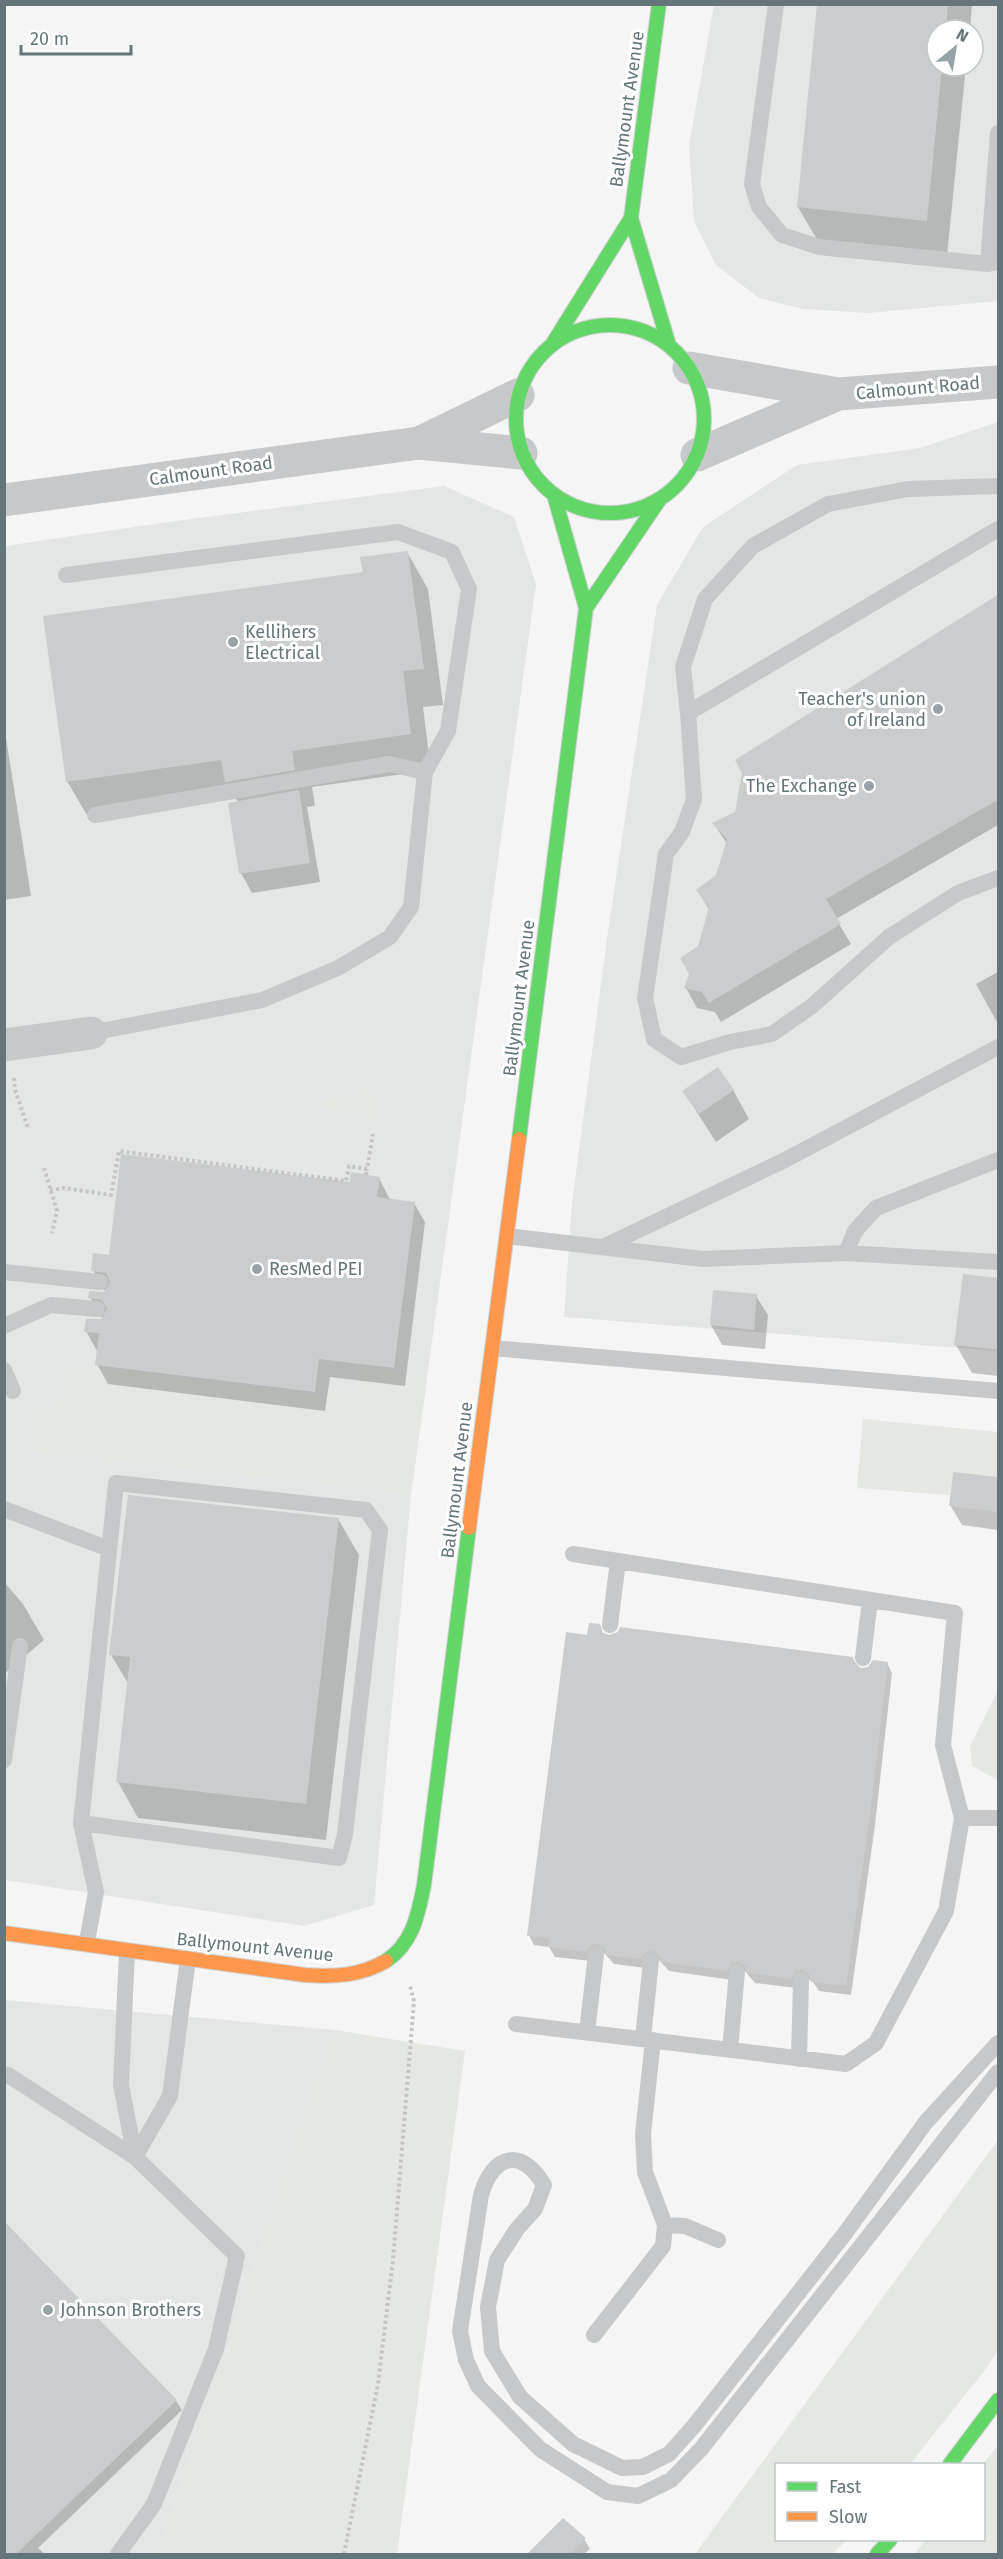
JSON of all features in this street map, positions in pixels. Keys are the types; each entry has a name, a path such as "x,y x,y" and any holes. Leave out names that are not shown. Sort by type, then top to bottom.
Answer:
{"street":[{"name":"Ballymount Avenue","path":"553,343 631,218 659,4"},
{"name":"Ballymount Avenue","path":"631,218 679,356"},
{"path":"611,324 642,330 679,356 702,395 704,425 698,455 682,480 660,499 635,510 607,514 579,508 554,495 535,476 521,453 515,424 518,395 531,366 553,343 580,329 611,324"},
{"name":"Calmount Road","path":"679,356 838,394 999,381"},
{"name":"Calmount Road","path":"698,455 838,394"},
{"name":"Calmount Road","path":"418,443 518,395"},
{"name":"Calmount Road","path":"4,500 418,443 521,453"},
{"name":"Ballymount Avenue","path":"4,1933 87,1942 128,1951 297,1974 350,1975 375,1966 399,1951 413,1932 424,1885 586,608 554,495"},
{"name":"Ballymount Avenue","path":"586,608 660,499"},
{"path":"4,1045 91,1034"},
{"path":"951,2463 999,2400"},
{"path":"877,2554 889,2541"}],"lane":[{"path":"776,4 752,184 759,207 782,235 819,247 993,263 999,133"},
{"path":"999,486 908,489 828,504 753,546 705,599 683,667 694,799 682,832 666,854 645,998 654,1039 681,1057 730,1042 772,1034 812,1006 889,937 958,893 999,878"},
{"path":"688,712 999,529"},
{"path":"66,575 398,532 452,552 469,590 448,731 425,772 411,907 390,937 338,968 262,1000 91,1034"},
{"path":"95,815 389,764 425,772"},
{"path":"602,1247 785,1160 999,1047"},
{"path":"846,1253 855,1231 876,1208 999,1160"},
{"path":"507,1236 703,1259 846,1253 999,1262"},
{"path":"4,1272 100,1282"},
{"path":"4,1326 51,1305 97,1309"},
{"path":"492,1348 999,1391"},
{"path":"4,1370 13,1391"},
{"path":"81,1823 339,1858 345,1834 380,1530 366,1510 116,1483 81,1823 96,1892 87,1942"},
{"path":"4,1509 109,1549"},
{"path":"516,2024 846,2064 876,2043 946,1911 962,1818 943,1745 955,1613 573,1554"},
{"path":"610,1625 618,1561"},
{"path":"863,1658 870,1600"},
{"path":"4,1760 20,1646"},
{"path":"962,1818 999,1818"},
{"path":"128,1951 121,2085 135,2157"},
{"path":"587,2032 596,1954"},
{"path":"135,2157 170,2096 188,1959"},
{"path":"594,2335 663,2246 665,2225 645,2172 643,2134 651,1961"},
{"path":"730,2050 737,1972"},
{"path":"799,2059 801,1980"},
{"path":"999,2043 926,2122 843,2236 694,2426 669,2454 643,2467 622,2468 573,2444 520,2397 492,2351 488,2307 497,2260 517,2229 535,2209 544,2185 537,2172 523,2163 508,2160 495,2165 486,2177 481,2195 460,2331 466,2360 478,2386 540,2449 607,2493 638,2496 671,2480 701,2449 999,2072"},
{"path":"4,2076 9,2075 135,2157 237,2256 216,2349 154,2504 118,2554"},
{"path":"665,2225 685,2226 718,2240"}],"path":[{"path":"15,1090 28,1128"},
{"path":"366,1175 373,1134"},
{"path":"50,1190 64,1188 111,1195 119,1151 346,1181 349,1166 368,1169"},
{"path":"44,1168 57,1211 52,1233"},
{"path":"344,2554 378,2384 393,2260 414,2001 399,1951"}],"shaded area":[{"path":"714,5 998,5 998,301 869,313 803,309 759,298 716,265 694,221 689,145"},
{"path":"998,422 998,1351 564,1317 572,1203 608,931 657,605 703,527 797,465 920,448"},
{"path":"444,486 514,517 536,584 411,1494 374,1905 304,1926 5,1880 5,546"},
{"path":"371,1091 378,1105 373,1117 314,1104"},
{"path":"67,1367 93,1367 328,1398 331,1389 357,1394 362,1367 427,1379 411,1494 28,1450 34,1411 58,1410"},
{"path":"863,1419 998,1432 998,1477 953,1472 950,1495 857,1488"},
{"path":"998,1690 998,1780 972,1766 970,1746"},
{"path":"4,2000 335,2030 158,2554 5,2554"},
{"path":"335,2030 465,2051 397,2554 158,2554"},
{"path":"998,2140 998,2350 985,2370 911,2463 775,2463 775,2541 845,2541 832,2554 695,2554"},
{"path":"998,2445 998,2554 914,2554 925,2541 985,2541 984,2463"}],"building":[{"path":"817,4 948,4 947,18 925,18 925,78 941,78 927,221 797,207"},
{"name":"Kellihers Electrical","path":"408,551 424,669 403,671 411,734 292,751 295,770 225,782 221,760 66,782 43,616 363,572 360,557"},
{"name":"The Exchange","path":"999,594 999,799 826,899 841,924 709,1003 702,992 684,988 689,974 680,958 698,946 709,907 696,890 716,875 727,839 712,823 735,812 742,773 735,760"},
{"path":"299,790 310,863 239,874 228,803"},
{"path":"718,1067 734,1090 699,1114 682,1091"},
{"name":"ResMed PEI","path":"121,1154 350,1182 351,1172 380,1177 377,1197 415,1202 394,1368 319,1359 315,1392 95,1365 99,1333 84,1332 86,1319 101,1319 107,1309 102,1300 88,1298 89,1291 104,1292 110,1282 106,1273 91,1271 93,1253 109,1255"},
{"path":"963,1274 999,1278 999,1350 954,1345"},
{"path":"713,1290 757,1294 754,1330 710,1325"},
{"path":"953,1472 999,1477 999,1512 949,1506"},
{"path":"128,1495 339,1518 306,1804 116,1782 130,1657 109,1655"},
{"path":"589,1623 600,1624 603,1633 609,1635 618,1632 620,1627 853,1657 854,1663 861,1668 868,1667 873,1660 888,1662 870,1815 846,1986 811,1982 810,1975 802,1970 796,1971 791,1979 747,1973 746,1967 739,1962 732,1963 727,1971 661,1962 660,1956 653,1951 646,1952 641,1959 606,1955 605,1949 598,1944 591,1945 586,1952 548,1947 549,1938 527,1936 566,1632 587,1635"},
{"name":"Johnson Brothers","path":"4,2221 177,2400 16,2554 4,2554"},
{"path":"563,2518 586,2538 570,2554 527,2554"}],"traffic: fast":[{"path":"659,4 631,218 669,345"},
{"path":"553,343 631,218"},
{"path":"610,325 646,332 670,346 683,359 697,383 704,419 697,455 683,479 670,492 646,506 610,513 574,506 550,492 537,479 523,455 516,419 523,383 537,359 550,346 574,332 610,325"},
{"path":"519,1139 586,608 554,495"},
{"path":"586,608 660,499"},
{"path":"386,1961 395,1954 408,1937 413,1927 424,1885 469,1528"},
{"path":"951,2463 998,2400"},
{"path":"877,2554 889,2541"}],"traffic: slow":[{"path":"469,1528 519,1139"},
{"path":"4,1933 305,1975 326,1976 357,1973 386,1961"}],"place":[{"name":"Kellihers Electrical","path":"233,642"},
{"name":"Teacher's union of Ireland","path":"938,709"},
{"name":"The Exchange","path":"869,786"},
{"name":"ResMed PEI","path":"257,1269"},
{"name":"Johnson Brothers","path":"48,2310"}]}
